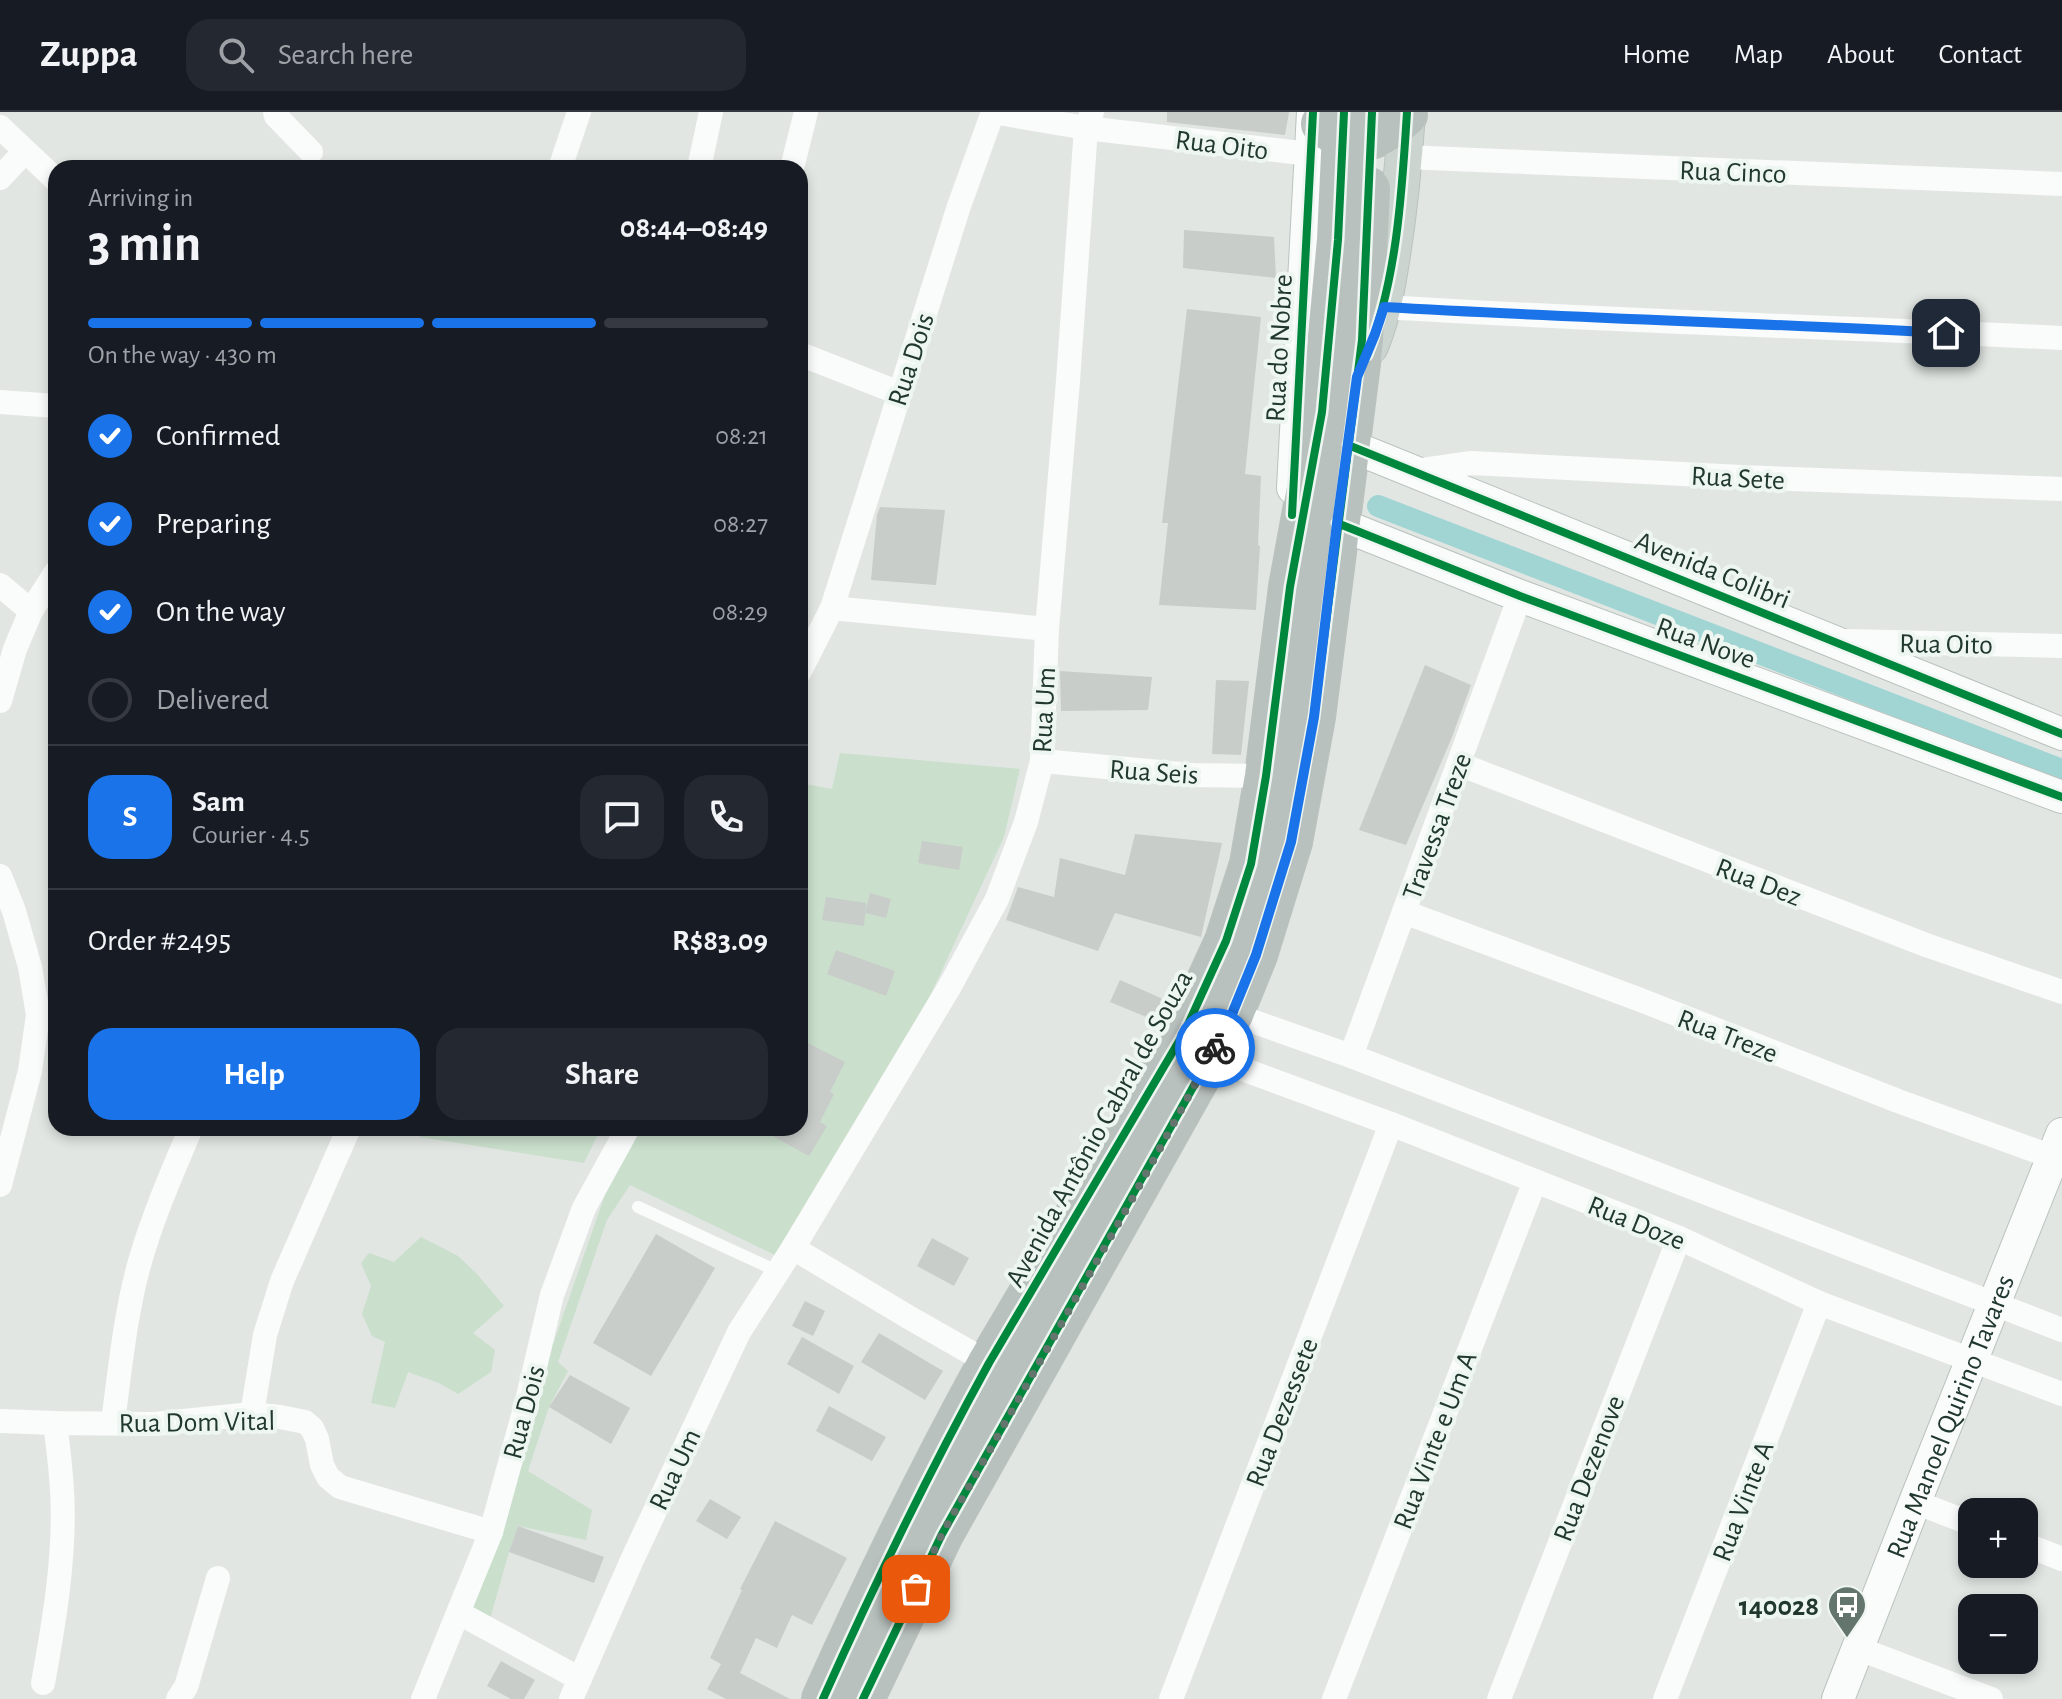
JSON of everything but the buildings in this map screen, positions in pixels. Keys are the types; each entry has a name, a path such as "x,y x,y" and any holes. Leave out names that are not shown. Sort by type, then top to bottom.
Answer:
{"highway":[{"path":"863,1699 942,1534 1210,1057 1256,955 1291,842 1314,717 1362,340 1367,258 1359,126"},
{"name":"Avenida Antônio Cabral de Souza","path":"823,1699 917,1499 989,1363 1185,1031 1226,941 1251,864 1266,776 1290,587 1322,412 1337,255 1359,126"}],"main road":[{"path":"1357,377 1384,307 1359,126"}],"street":[{"path":"275,112 311,152"},
{"path":"563,160 579,112"},
{"path":"701,160 711,112"},
{"path":"794,160 806,112"},
{"name":"Rua Oito","path":"993,112 1089,120 1359,126"},
{"name":"Rua Dois","path":"808,655 832,608 959,206 993,112"},
{"name":"Rua Um","path":"576,1689 632,1560 739,1332 950,986 997,899 1026,822 1042,761 1047,629 1089,120"},
{"name":"Rua Cinco","path":"1359,126 2062,184"},
{"path":"0,127 48,173"},
{"path":"0,178 25,151"},
{"path":"1384,307 1543,317 2062,338"},
{"path":"808,357 899,393"},
{"path":"0,402 48,405"},
{"name":"Avenida Colibri","path":"1348,445 2062,734"},
{"name":"Rua Sete","path":"1416,471 1471,463 2062,489"},
{"name":"Rua Nove","path":"1337,523 1520,596 2062,797"},
{"path":"0,701 15,649 31,611 48,584"},
{"path":"0,585 31,611"},
{"name":"Travessa Treze","path":"1351,1056 1520,596"},
{"path":"832,608 1047,629"},
{"name":"Rua Oito","path":"1830,640 2062,646"},
{"name":"Rua Seis","path":"1042,761 1192,775 1266,776"},
{"name":"Rua Dez","path":"1459,764 1926,945 2062,992"},
{"path":"0,876 30,967 38,1015 30,1071 0,1185"},
{"name":"Rua Treze","path":"1404,912 1898,1101 2058,1146"},
{"name":"Rua Doze","path":"1232,1014 1351,1056 2062,1330"},
{"name":"Rua Doze","path":"1210,1057 1391,1124 1679,1238 1819,1303 2062,1394"},
{"name":"Rua Dezessete","path":"1171,1699 1391,1124"},
{"path":"113,1422 124,1332 138,1267 155,1213 188,1136"},
{"path":"252,1414 265,1335 282,1281 345,1136"},
{"name":"Rua Dois","path":"423,1699 491,1532 552,1295 584,1208 624,1136"},
{"name":"Rua Manoel Quirino Tavares","path":"1838,1699 2058,1146"},
{"name":"Rua Vinte e Um A","path":"1334,1699 1535,1181"},
{"name":"Rua Dezenove","path":"1499,1699 1679,1238"},
{"path":"793,1248 989,1363"},
{"name":"Rua Vinte A","path":"1665,1699 1819,1303"},
{"name":"Rua Dom Vital","path":"0,1421 154,1424 252,1414 305,1422 317,1439 322,1465 328,1477 340,1487 491,1532"},
{"path":"43,1683 53,1631 62,1533 62,1493 55,1423"},
{"path":"1915,1502 1958,1519"},
{"path":"2038,1550 2062,1559"},
{"path":"178,1699 186,1687 218,1578"},
{"path":"459,1613 576,1689"},
{"path":"1857,1648 1991,1699"}],"lane":[{"path":"638,1207 777,1271"}],"green space":[{"path":"840,753 1020,769 1004,837 929,998 775,1255 630,1185 607,1220 558,1362 568,1371 549,1407 528,1471 592,1510 586,1540 518,1526 490,1619 466,1620 548,1359 609,1183 635,1136 808,1136 808,784 832,789"},
{"path":"420,1136 597,1136 584,1163"},
{"path":"421,1237 458,1256 504,1306 473,1333 495,1350 491,1372 458,1394 439,1383 408,1372 395,1408 371,1403 385,1342 372,1336 362,1314 371,1286 361,1263 369,1253 394,1262"}],"waterway":[{"path":"1378,506 2062,770"}],"cycle path":[{"name":"Rua do Nobre","path":"1292,515 1313,112"},
{"path":"823,1699 903,1529 967,1404 1185,1031 1226,941 1251,864 1266,776 1290,587 1322,412 1338,240 1344,112"},
{"path":"863,1699 942,1534 1210,1057 1256,955 1291,842 1314,717 1362,340 1372,112"},
{"path":"1367,355 1392,266 1407,112"},
{"path":"1348,445 2062,734"},
{"path":"1337,523 1520,596 2062,797"}],"way so far":[{"path":"916,1589 942,1534 1215,1048"}],"place":[{"name":"140028","path":"1847,1639"}],"route":[{"path":"1215,1048 1256,955 1291,842 1314,717 1357,377 1384,307 1543,317 1946,333"}]}
